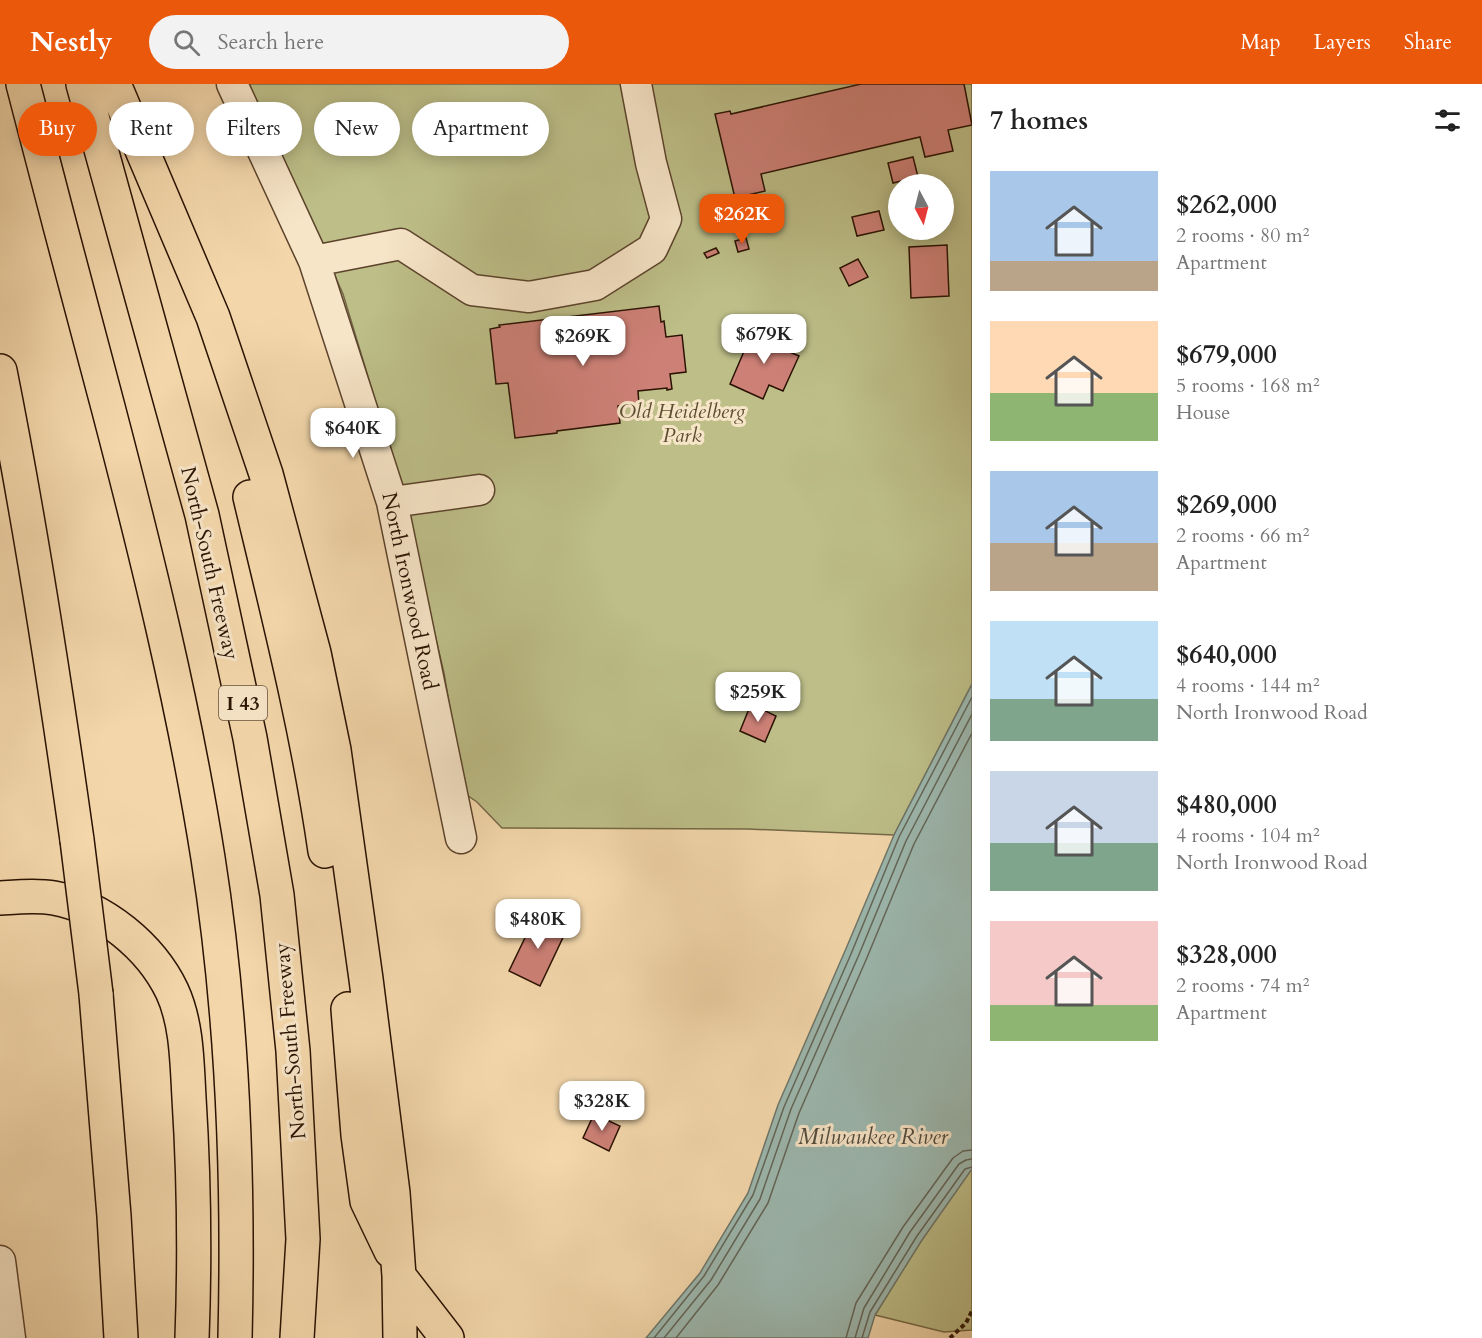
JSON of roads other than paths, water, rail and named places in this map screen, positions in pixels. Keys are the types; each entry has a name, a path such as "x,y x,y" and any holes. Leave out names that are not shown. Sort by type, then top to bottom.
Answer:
{"highway":[{"path":"23,84 142,540 190,753 223,970 230,1055 236,1194 235,1338"},
{"name":"North-South Freeway","path":"83,84 202,515 256,772 277,895 293,1051 303,1239 297,1338"},
{"path":"114,84 213,317 266,474 314,653 334,750 392,1181 399,1271 400,1338"},
{"path":"0,371 17,455 52,660 77,840 96,994 115,1221 121,1338"},
{"path":"0,898 55,898 92,911 132,939 156,965 173,992 183,1031 190,1101 193,1205 192,1338"},
{"path":"399,1271 447,1338"}],"street":[{"name":"North Ironwood Road","path":"232,84 315,261 392,502 461,838"},
{"path":"315,261 401,244 472,290 529,297 595,285 652,249 666,219 651,163 636,84"},
{"path":"392,502 479,490"},
{"path":"0,1262 6,1322"}],"water":[{"name":"Milwaukee River","path":"972,684 972,1169 922,1240 875,1315 868,1338 646,1338 700,1273 748,1193 778,1105 894,835"}],"park label":[{"name":"Old Heidelberg Park","path":"682,423"}]}
